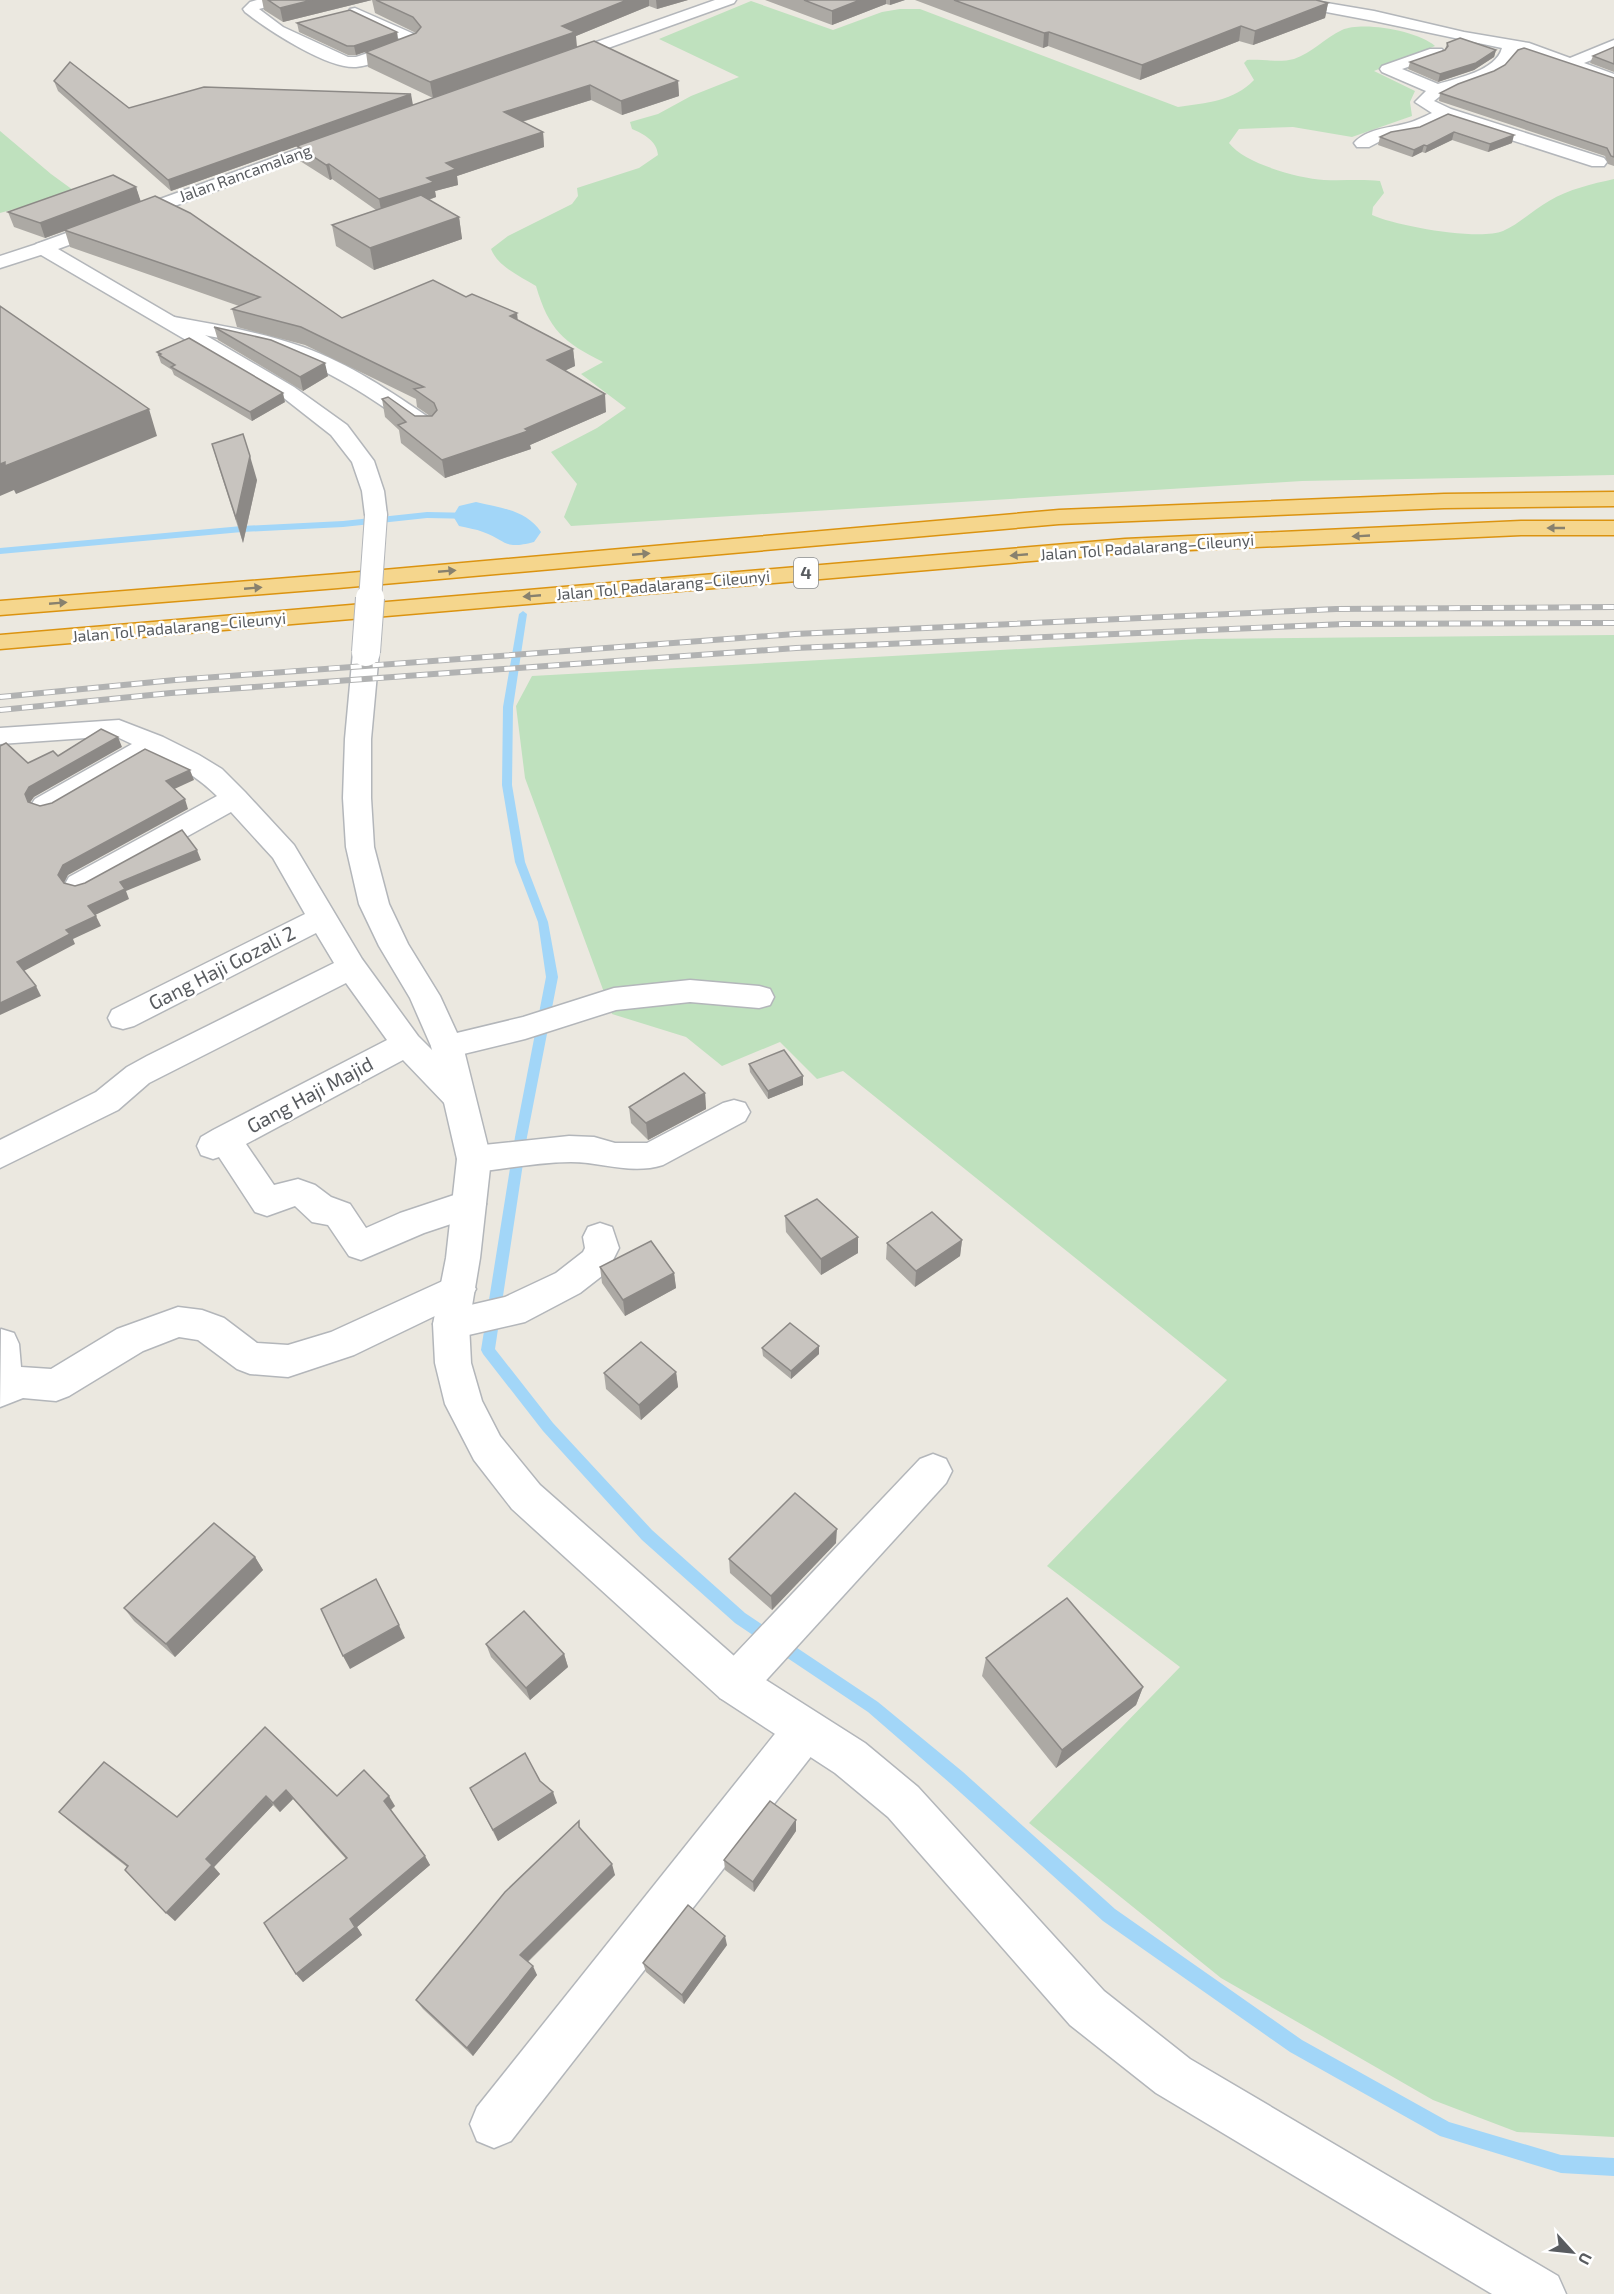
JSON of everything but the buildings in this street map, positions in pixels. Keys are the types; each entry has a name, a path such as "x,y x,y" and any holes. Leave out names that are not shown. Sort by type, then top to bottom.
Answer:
{"highway":[{"name":"Jalan Tol Padalarang–Cileunyi","path":"0,608 338,581 1059,517 1444,501 1614,499"},
{"name":"Jalan Tol Padalarang–Cileunyi","path":"0,642 1125,546 1521,528 1614,528"}],"street":[{"path":"277,0 255,5 250,9 278,30 338,61 352,63 412,44 413,40 409,37 349,13 374,7"},
{"path":"544,66 729,0"},
{"path":"1284,0 1374,16 1510,49 1529,48 1572,63 1612,87"},
{"path":"278,30 300,25"},
{"path":"1572,63 1614,45"},
{"path":"1510,49 1502,64 1495,69 1437,90 1423,102 1445,113 1598,162"},
{"path":"1436,52 1388,69 1437,90"},
{"path":"1364,142 1383,133 1411,128 1445,113"},
{"name":"Jalan Rancamalang","path":"0,262 356,133"},
{"path":"42,248 287,391 339,430 363,461 373,491 376,516 358,739 357,798 360,847 374,904 394,946 425,996 447,1046 459,1098 489,1156 469,1204 462,1311 453,1363 464,1404 487,1448 526,1497 805,1730 850,1758 903,1802 1087,2008 1173,2076 1540,2294"},
{"path":"174,323 223,332 295,351 346,374 378,392 427,427"},
{"path":"0,736 119,728 190,760 212,775 284,852 351,967 407,1044 459,1098"},
{"path":"45,805 154,743"},
{"path":"79,884 235,798"},
{"name":"Gang Haji Gozali 2","path":"123,1017 321,918"},
{"path":"0,1155 107,1101 138,1075 158,1064 351,967"},
{"path":"447,1046 525,1028 614,999 690,991 759,997"},
{"name":"Gang Haji Majid","path":"407,1044 219,1142 267,1202 293,1191 302,1193 310,1197 324,1212 332,1209 337,1211 346,1222 349,1232 361,1246 412,1222 469,1204"},
{"path":"489,1156 543,1150 594,1150 615,1156 651,1156 734,1112"},
{"path":"0,1391 20,1381 34,1380 56,1385 130,1340 178,1322 202,1325 211,1329 250,1358 288,1361 462,1311 512,1311 568,1283 595,1262 602,1248 600,1237"},
{"path":"0,1384 3,1368 2,1344"},
{"path":"741,1677 933,1471"},
{"path":"494,2124 805,1730"}],"green space":[{"path":"751,1 833,30 882,12 920,9 1178,107 1219,100 1238,93 1254,80 1244,63 1247,60 1294,59 1336,33 1351,27 1390,29 1427,41 1435,46 1374,71 1415,91 1410,102 1412,116 1352,137 1293,127 1239,129 1229,143 1247,157 1287,173 1324,180 1380,181 1384,193 1373,207 1372,215 1399,224 1457,233 1491,234 1503,231 1564,193 1614,179 1614,475 1302,481 571,526 564,517 577,484 551,452 597,428 626,408 581,374 603,362 577,348 559,333 546,314 536,286 504,266 491,249 508,236 572,204 578,196 577,188 639,168 658,155 652,142 632,129 630,122 658,114 691,96 739,77 659,39"},
{"path":"0,131 51,174 99,209 53,223 25,206 0,213"},
{"path":"1614,635 1614,2137 1517,2132 1433,2100 1221,1978 1029,1823 1180,1667 1047,1566 1227,1380 843,1071 817,1079 780,1042 722,1066 686,1037 612,1014 525,778 516,706 532,676 1199,639"}],"waterway":[{"path":"0,551 242,529 343,524 427,515 476,516"},
{"path":"476,516 501,522 517,532"},
{"path":"523,614 508,707 507,785 520,862 543,922 552,977 521,1137 488,1350 548,1427 647,1535 740,1618 873,1707 957,1778 1109,1915 1296,2046 1446,2130 1561,2164 1614,2167"}],"railway":[{"path":"0,697 175,680 795,634 1336,609 1614,607"},
{"path":"0,710 171,693 796,648 1344,624 1614,623"}]}
